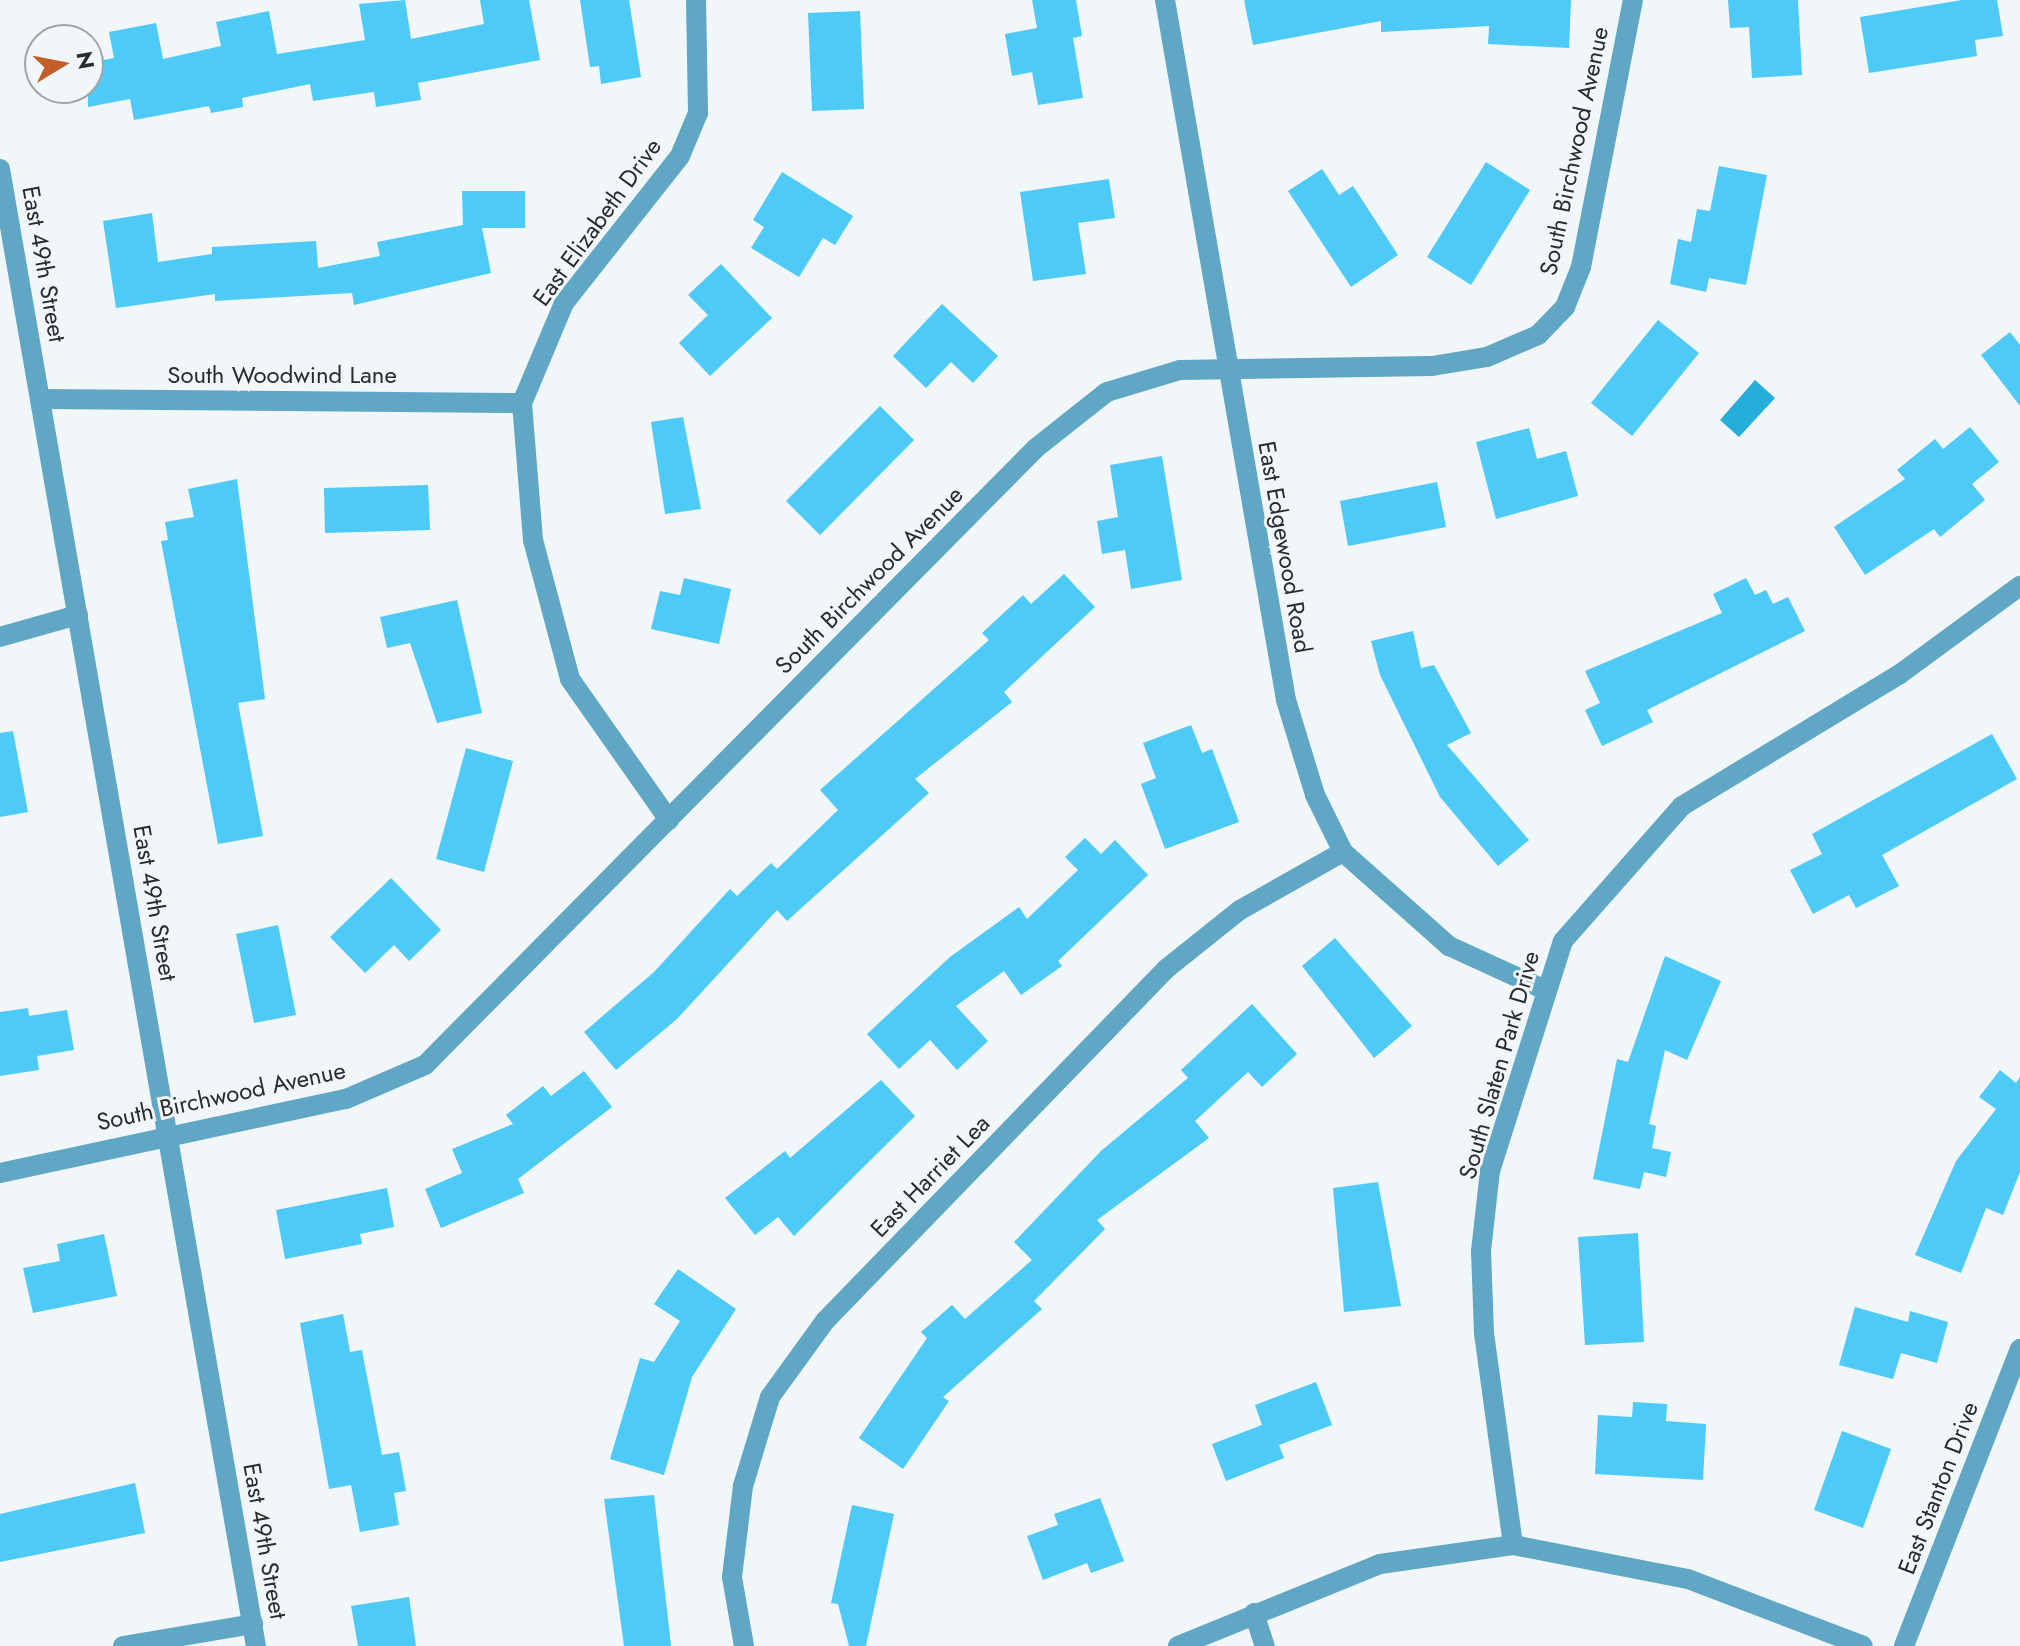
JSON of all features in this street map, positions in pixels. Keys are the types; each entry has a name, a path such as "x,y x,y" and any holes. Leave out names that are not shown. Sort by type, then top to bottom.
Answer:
{"street":[{"name":"East Elizabeth Drive","path":"669,820 570,679 533,540 522,403 564,303 680,156 698,113 696,0"},
{"name":"East Edgewood Road","path":"1165,0 1286,700 1315,795 1343,852 1449,946 1543,989"},
{"name":"South Birchwood Avenue","path":"0,1173 169,1134 346,1099 425,1065 1071,416 1138,378 1226,366 1432,366 1487,357 1538,335 1565,307 1581,267 1633,0"},
{"name":"East 49th Street","path":"0,169 256,1646"},
{"name":"South Woodwind Lane","path":"42,399 522,403"},
{"name":"South Slaten Park Drive","path":"1513,1545 1484,1333 1481,1251 1490,1171 1543,989 1563,941 1682,806 1900,674 2020,586"},
{"path":"0,637 78,615"},
{"name":"East Harriet Lea","path":"744,1646 732,1577 743,1486 770,1397 825,1321 1166,969 1240,910 1343,852"},
{"name":"East Stanton Drive","path":"1904,1646 2020,1349"},
{"path":"1178,1646 1380,1564 1513,1545 1688,1579 1863,1646"},
{"path":"1254,1613 1265,1646"},
{"path":"123,1646 253,1624"}],"water":[{"path":"1755,380 1775,398 1739,437 1720,420"}],"building":[{"path":"405,0 411,39 484,24 480,0 529,0 540,60 418,83 421,100 376,107 374,92 313,101 310,84 242,98 243,107 211,113 209,106 134,120 130,99 104,104 104,60 114,58 109,32 156,23 163,59 221,46 216,22 269,11 277,54 365,40 359,4"},
{"path":"580,0 629,0 641,77 601,84 599,66 590,67"},
{"path":"1032,0 1076,0 1082,36 1073,38 1083,98 1038,105 1032,72 1012,76 1005,34 1037,28"},
{"path":"1244,0 1571,0 1569,48 1488,44 1489,26 1381,32 1381,21 1253,45"},
{"path":"1728,0 1798,0 1802,75 1752,78 1749,27 1730,28"},
{"path":"1962,0 1997,0 2003,36 1975,40 1977,56 1869,73 1860,17"},
{"path":"860,11 864,109 812,111 808,13"},
{"path":"1486,162 1530,190 1471,285 1427,257"},
{"path":"1719,166 1767,175 1746,285 1709,278 1706,292 1670,284 1678,239 1691,242 1697,209 1710,211"},
{"path":"1322,169 1339,195 1353,186 1398,255 1351,287 1288,191"},
{"path":"782,172 853,216 835,245 823,238 799,277 751,248 764,227 753,220"},
{"path":"1109,179 1115,218 1078,223 1086,274 1033,281 1020,192"},
{"path":"462,191 525,191 525,228 482,228 491,273 354,305 352,293 215,301 215,294 116,308 103,221 152,213 158,262 212,254 212,247 316,241 318,268 380,256 377,242 463,225"},
{"path":"721,264 772,318 710,376 679,343 708,315 688,295"},
{"path":"942,304 998,356 973,383 951,362 926,388 893,356"},
{"path":"1658,320 1699,353 1632,436 1591,403"},
{"path":"2010,332 2020,345 2020,406 1981,355"},
{"path":"880,406 914,440 820,535 786,501"},
{"path":"683,417 701,509 665,514 651,422"},
{"path":"1970,427 1999,462 1972,484 1985,500 1940,537 1934,529 1865,575 1834,527 1905,479 1897,470 1935,439 1943,449"},
{"path":"1529,428 1537,459 1566,451 1578,496 1496,519 1476,442"},
{"path":"1162,456 1182,580 1131,589 1125,550 1102,554 1097,521 1118,517 1110,465"},
{"path":"237,479 265,699 238,703 263,836 218,844 161,541 168,540 165,522 194,517 188,489"},
{"path":"1437,482 1446,527 1348,546 1340,501"},
{"path":"428,485 430,530 325,533 324,488"},
{"path":"1064,574 1095,607 1004,692 1012,702 915,779 929,793 787,921 777,910 677,1019 616,1070 584,1032 654,972 730,889 737,896 771,863 777,869 838,810 820,790 989,640 982,633 1023,595 1031,604"},
{"path":"684,578 731,589 719,644 651,629 660,591 680,595"},
{"path":"1746,578 1755,595 1766,590 1773,604 1788,597 1805,631 1647,710 1653,722 1602,746 1585,710 1600,703 1585,671 1722,613 1713,594"},
{"path":"457,600 482,713 437,723 410,643 387,648 380,617"},
{"path":"1413,631 1421,668 1434,665 1471,733 1447,745 1529,840 1498,866 1440,797 1380,675 1371,641"},
{"path":"1191,725 1202,753 1212,749 1239,822 1165,849 1141,784 1156,778 1143,743"},
{"path":"13,731 28,812 0,817 0,733"},
{"path":"1992,734 2017,779 1882,855 1899,886 1856,908 1849,895 1813,914 1790,870 1822,854 1812,834"},
{"path":"466,748 513,761 484,872 436,859"},
{"path":"1085,838 1101,854 1115,840 1148,875 1058,961 1062,966 1021,995 1004,971 956,1006 988,1041 957,1070 930,1040 899,1069 867,1034 950,957 1019,907 1027,919 1078,870 1065,857"},
{"path":"391,878 441,930 409,961 394,945 365,973 330,937"},
{"path":"278,925 296,1015 254,1023 236,934"},
{"path":"1335,938 1412,1026 1374,1058 1302,966"},
{"path":"1665,956 1721,981 1687,1060 1665,1050 1649,1124 1656,1126 1652,1148 1671,1152 1666,1177 1644,1172 1640,1189 1593,1179 1617,1059 1628,1062"},
{"path":"1252,1004 1297,1054 1262,1087 1248,1072 1195,1121 1209,1138 1097,1220 1105,1229 1034,1301 1042,1309 943,1397 949,1401 903,1469 859,1438 927,1338 921,1332 952,1305 965,1319 1032,1260 1014,1242 1101,1151 1188,1078 1181,1070"},
{"path":"28,1008 29,1016 67,1010 74,1050 37,1056 39,1070 0,1076 0,1012"},
{"path":"2000,1070 2016,1083 2020,1077 2020,1172 2003,1215 1986,1208 1961,1273 1915,1255 1956,1161 1996,1109 1979,1097"},
{"path":"584,1071 612,1107 518,1179 524,1193 441,1228 425,1189 462,1173 452,1149 513,1124 506,1115 543,1086 551,1096"},
{"path":"881,1080 915,1116 794,1236 778,1217 755,1235 725,1198 785,1151 790,1158"},
{"path":"1378,1182 1401,1306 1344,1312 1333,1188"},
{"path":"387,1188 394,1227 360,1234 362,1244 285,1259 276,1210"},
{"path":"1638,1233 1644,1342 1585,1345 1578,1237"},
{"path":"104,1234 117,1296 33,1313 23,1268 60,1261 57,1244"},
{"path":"678,1269 736,1309 692,1377 664,1475 610,1459 640,1358 654,1362 680,1321 654,1304"},
{"path":"1855,1307 1908,1322 1910,1311 1948,1322 1937,1363 1901,1353 1893,1379 1839,1365"},
{"path":"343,1314 350,1352 362,1350 382,1455 399,1452 406,1491 394,1493 399,1525 360,1532 351,1485 329,1489 300,1323"},
{"path":"1316,1382 1332,1425 1279,1445 1284,1458 1226,1481 1212,1444 1262,1425 1255,1405"},
{"path":"1633,1402 1667,1404 1666,1421 1706,1424 1703,1480 1595,1474 1598,1415 1632,1417"},
{"path":"1842,1431 1891,1449 1863,1528 1814,1510"},
{"path":"135,1483 145,1533 0,1562 0,1514"},
{"path":"654,1495 671,1646 624,1646 604,1499"},
{"path":"1100,1498 1124,1561 1091,1573 1087,1563 1043,1580 1027,1536 1058,1525 1054,1514"},
{"path":"852,1505 894,1514 866,1646 849,1646 838,1604 831,1603"},
{"path":"409,1597 416,1646 358,1646 351,1606"}]}
